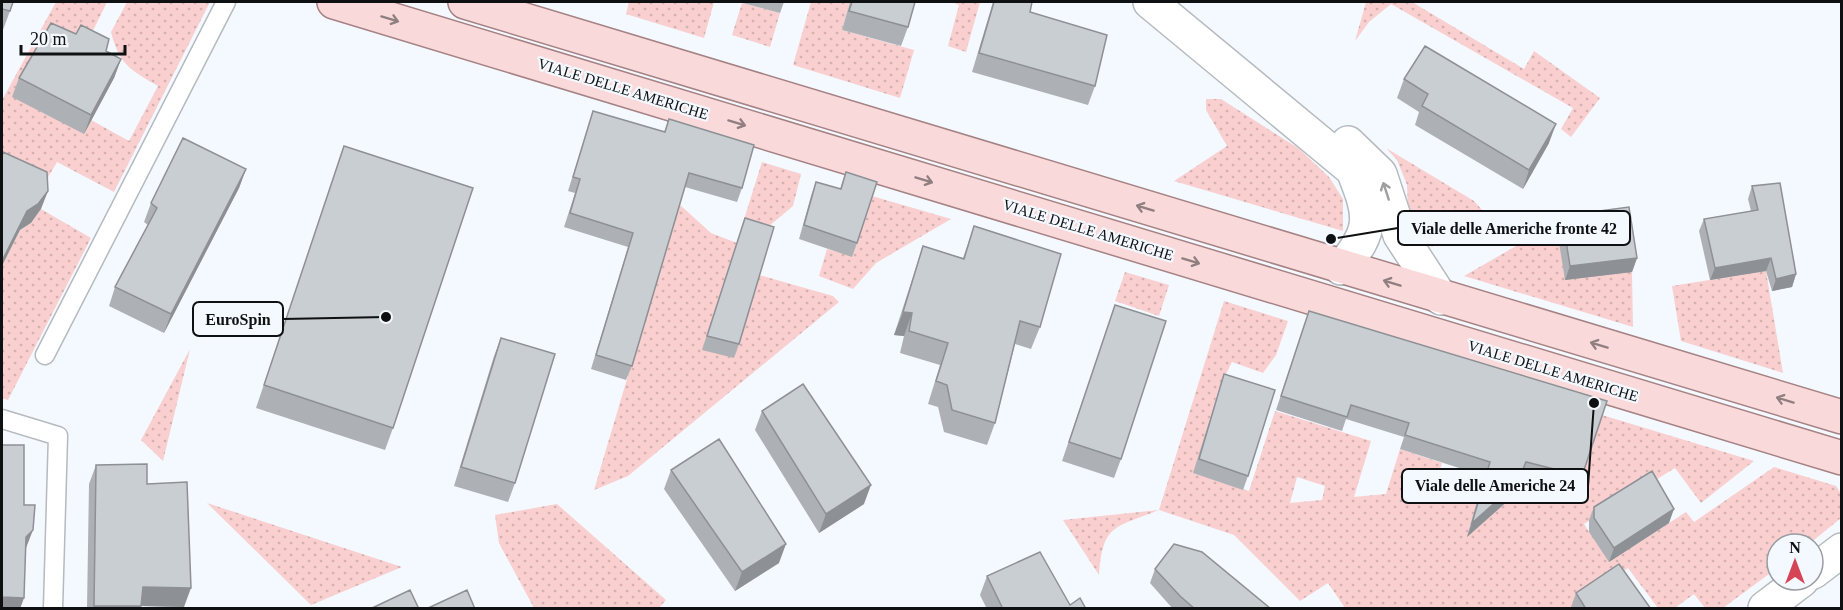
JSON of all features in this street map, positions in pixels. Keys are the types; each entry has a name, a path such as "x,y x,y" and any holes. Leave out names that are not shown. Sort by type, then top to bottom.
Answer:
{"main road":[{"name":"VIALE DELLE AMERICHE","path":"334,2 1842,458"},
{"path":"465,2 1341,268 1842,417"}],"street":[{"path":"1150,2 1353,170 1365,200 1366,226 1362,245 1341,268"},
{"path":"1295,122 1339,135 1380,174 1400,235 1441,298"},
{"path":"1825,563 1842,550"},
{"path":"1765,609 1787,592"}],"lane":[{"path":"45,355 226,2"},
{"path":"2,419 58,436 53,609"}],"shaded area":[{"path":"56,2 107,2 84,49 91,120 129,141 158,86 127,65 114,43 111,32 127,2 210,2 114,192 57,162 40,191 2,174 2,100"},
{"path":"629,2 714,2 704,38 626,14"},
{"path":"811,2 850,2 842,30 914,50 900,98 793,65"},
{"path":"952,2 980,2 966,52 948,46 959,5"},
{"path":"1366,2 1412,2 1524,69 1534,51 1600,98 1571,137 1561,129 1573,108 1391,4 1369,22 1355,41"},
{"path":"742,3 780,13 770,47 732,35"},
{"path":"1206,99 1221,99 1298,148 1329,177 1343,199 1343,231 1174,181 1227,146 1206,110"},
{"path":"1386,148 1474,201 1483,211 1432,247 1408,210 1407,185 1397,160"},
{"path":"762,162 801,174 793,206 756,237 740,232"},
{"path":"872,196 951,219 876,263 853,289 819,276 827,249 852,256"},
{"path":"679,204 711,233 737,243 759,275 833,296 839,302 628,476 594,490"},
{"path":"41,209 91,238 8,400 2,398 2,266 20,230 31,223"},
{"path":"1556,223 1557,230 1632,272 1633,327 1464,276"},
{"path":"1766,271 1783,373 1681,341 1672,286"},
{"path":"1125,272 1169,285 1159,316 1115,301"},
{"path":"1224,301 1288,321 1276,355 1263,373 1232,362 1219,388 1194,473 1249,491 1275,411 1371,441 1354,497 1386,494 1400,449 1442,463 1433,491 1481,487 1475,512 1519,482 1552,491 1602,415 1754,461 1701,503 1675,468 1584,524 1592,536 1632,547 1686,512 1694,522 1774,467 1836,486 1842,495 1841,518 1824,532 1765,532 1765,577 1723,608 1705,608 1694,594 1675,608 1658,608 1628,568 1569,608 1345,608 1328,583 1300,601 1234,535 1159,510","holes":["1297,477 1325,486 1322,500 1290,503"]},
{"path":"190,349 163,461 141,440"},
{"path":"207,503 402,567 311,605"},
{"path":"557,504 666,600 659,608 534,608 499,543 495,515"},
{"path":"1159,510 1122,525 1108,536 1101,558 1099,575 1063,520"}],"building":[{"path":"2,2 13,2 10,11 2,9"},
{"path":"852,2 915,2 908,27 849,11"},
{"path":"994,2 1032,2 1030,12 1107,35 1095,86 979,53"},
{"path":"51,23 76,34 81,25 109,39 106,51 121,59 91,115 19,78"},
{"path":"1425,46 1556,124 1529,170 1422,106 1428,94 1404,79"},
{"path":"593,111 665,132 669,119 754,145 742,188 689,173 632,366 596,355 633,233 570,213 580,179 573,177"},
{"path":"183,138 246,169 171,314 115,287 157,208 151,203"},
{"path":"344,146 473,188 393,428 264,385"},
{"path":"3,152 47,172 48,191 38,204 27,211 2,261 2,157"},
{"path":"846,172 877,182 857,243 804,225 816,182 841,189"},
{"path":"1780,183 1796,274 1776,279 1771,258 1715,268 1704,219 1758,210 1752,186"},
{"path":"1629,207 1637,258 1570,266 1562,216"},
{"path":"745,218 774,227 739,344 707,336"},
{"path":"974,226 1061,254 1040,327 1020,321 995,423 952,410 947,385 936,381 948,343 909,331 912,313 903,312 923,246 964,259"},
{"path":"1115,305 1166,321 1121,459 1069,442"},
{"path":"1309,311 1607,401 1582,476 1526,462 1517,483 1472,523 1490,462 1405,435 1409,423 1351,405 1347,417 1281,396"},
{"path":"501,338 555,354 515,483 461,467"},
{"path":"1224,374 1275,390 1248,476 1199,459"},
{"path":"803,384 871,485 826,514 762,411"},
{"path":"719,439 786,544 742,572 671,470"},
{"path":"2,445 24,445 24,505 35,505 33,530 26,537 24,598 2,597"},
{"path":"147,464 147,484 187,482 191,588 143,587 141,606 94,606 96,465"},
{"path":"1652,471 1674,509 1614,548 1594,518 1594,507"},
{"path":"1174,544 1202,552 1271,609 1195,609 1155,569"},
{"path":"1040,552 1070,605 1080,598 1086,609 1003,609 987,576"},
{"path":"1619,564 1651,609 1586,609 1576,593"},
{"path":"410,590 419,609 370,609"},
{"path":"467,590 475,609 426,609"}],"place":[{"name":"Viale delle Americhe fronte 42","path":"1331,239"},
{"name":"EuroSpin","path":"386,317"},
{"name":"Viale delle Americhe 24","path":"1594,403"}]}
